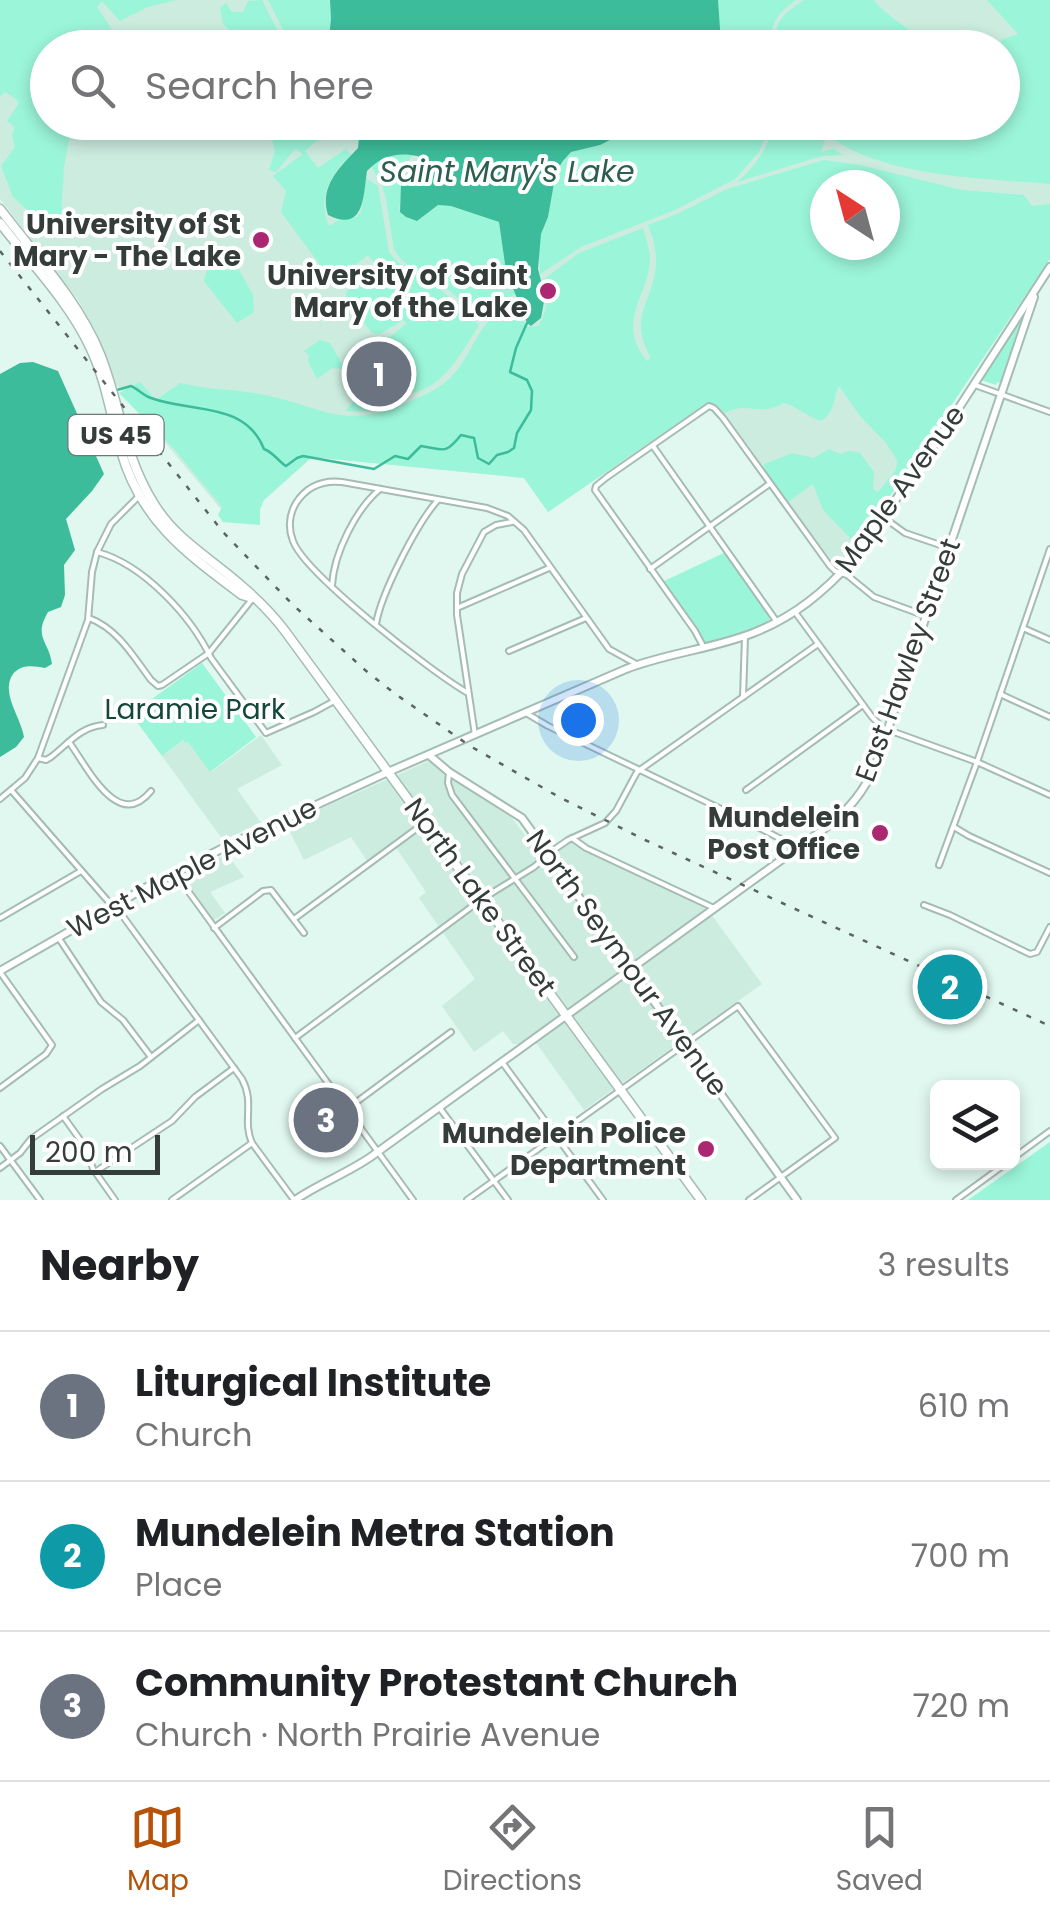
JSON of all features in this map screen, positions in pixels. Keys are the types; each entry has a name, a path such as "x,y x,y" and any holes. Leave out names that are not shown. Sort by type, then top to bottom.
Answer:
{"main road":[{"name":"North Lake Street","path":"0,209 88,328 104,365 143,494"},
{"name":"North Lake Street","path":"0,223 71,315 88,344 121,452 158,525 187,553 242,594 254,598 286,631 701,1200"}],"street":[{"path":"1035,290 1050,267"},
{"name":"Maple Avenue","path":"388,772 638,665 746,635 778,622 818,596 883,518 1035,290"},
{"name":"East Hawley Street","path":"294,1200 378,1152 855,802 869,779 1035,290"},
{"path":"974,385 1050,412"},
{"path":"703,646 596,493 596,487 706,407 716,410 835,571 847,574 874,596 926,616"},
{"path":"653,445 778,622"},
{"path":"468,693 376,624 302,556 290,525 301,496 321,483 342,482 494,510 515,522 613,653 638,665"},
{"path":"650,569 769,484"},
{"path":"332,585 335,562 363,505 380,489"},
{"path":"0,799 25,778 38,758 88,618 97,552 111,524 143,494"},
{"path":"376,624 380,606 403,559 438,499"},
{"path":"883,518 905,532 949,548"},
{"path":"475,734 457,608 459,582 481,537 496,525 515,522"},
{"path":"938,865 1050,549"},
{"path":"97,552 132,568 155,586 188,623 266,732 336,700"},
{"path":"457,608 550,567"},
{"path":"88,618 118,636 158,686 208,653 254,598"},
{"path":"795,612 878,724 1050,795"},
{"path":"509,651 586,618"},
{"path":"1023,628 1050,640"},
{"path":"743,697 746,635"},
{"path":"294,1038 482,900 572,838 605,823 641,770 818,644"},
{"path":"1000,694 1050,717"},
{"path":"746,790 863,705"},
{"path":"526,712 781,838 794,850"},
{"path":"38,758 51,758 80,732 103,726"},
{"path":"69,742 116,802 132,804 152,790"},
{"name":"North Seymour Avenue","path":"430,754 449,772 522,818 797,1200"},
{"name":"West Maple Avenue","path":"0,972 174,872 388,772"},
{"path":"449,772 452,796 574,958"},
{"path":"12,790 114,906 246,1084 247,1128 252,1143 294,1200"},
{"path":"294,918 426,822"},
{"path":"954,826 1050,873"},
{"path":"572,838 714,908"},
{"path":"0,918 81,870"},
{"path":"174,872 412,1200"},
{"path":"214,928 267,890 275,893 304,933"},
{"path":"924,906 1028,953 1037,952 1050,927"},
{"path":"58,936 101,1002 123,1020 151,1058"},
{"path":"0,972 52,1045 46,1054 0,1088"},
{"path":"467,1200 738,1006 835,1138 750,1200"},
{"path":"0,1168 32,1139 151,1058 199,1020"},
{"path":"346,1109 452,1032"},
{"path":"502,1062 602,1200"},
{"path":"95,1172 172,1121 234,1068"},
{"path":"439,1107 508,1200"},
{"path":"64,1116 114,1200"},
{"path":"1020,1154 1050,1132"},
{"path":"172,1200 252,1143"},
{"path":"0,1146 40,1200"},
{"path":"956,1200 998,1170"}],"shaded area":[{"name":"University of Saint Mary of the Lake","path":"0,0 1050,0 1050,252 839,567 719,409 709,404 548,512 524,478 312,457 264,500 230,520 116,384 96,332 78,300 0,199"},
{"path":"261,735 282,765 237,789 261,823 223,840 162,756 186,738 211,772"},
{"path":"429,761 507,811 537,852 571,842 703,907 762,984 584,1110 537,1044 513,1044 503,1031 474,1052 442,1006 475,979 419,898 426,892 393,843 367,861 351,837 304,860 286,824"},
{"path":"227,854 244,877 210,892 225,913 214,920 183,877"}],"green space":[{"path":"0,0 176,0 148,7 120,21 102,1 97,7 112,30 30,30 30,140 69,140 60,235 13,197 1,166 15,147 15,127 7,121 19,103 5,92 0,96"},
{"path":"262,0 277,30 230,30 223,24 220,8 226,3 232,12 243,12 248,1"},
{"path":"268,0 330,0 330,30 283,30"},
{"path":"718,0 796,0 784,10 772,30 720,30"},
{"path":"804,0 874,0 909,30 776,30 790,10"},
{"path":"987,0 1050,0 1050,184 915,170 864,155 836,140 1020,140 1020,30 1014,30"},
{"path":"272,140 318,140 305,151 318,168 346,149 351,155 337,170 325,197 329,226 361,212 366,178 378,186 389,252 400,264 442,291 479,325 461,354 427,388 397,393 378,388 376,383 392,376 392,358 385,341 407,323 403,320 380,334 372,333 346,300 347,290 379,268 368,255 342,275 343,279 329,277 281,212 286,191 273,176 303,154 295,149 276,172 269,170 275,151"},
{"path":"610,140 764,140 759,152 735,179 675,210 581,247 540,274 541,234 556,172 571,152"},
{"path":"769,140 824,140 821,152 833,149 843,155 822,156 737,182"},
{"path":"412,155 400,178 399,209 413,220 438,205 451,206 499,222 506,271 516,293 488,311 475,313 398,256 382,185 371,166 386,156"},
{"path":"824,160 860,165 880,170 810,170 810,260 900,260 900,175 962,190 1024,195 1032,206 1050,204 1050,259 857,545 823,510 813,484 788,502 766,473 764,464 793,453 814,458 829,449 840,454 860,453 874,472 873,489 878,492 896,470 897,460 839,386 832,409 821,421 784,403 767,409 741,408 725,413 716,404 707,403 548,512 524,478 312,457 264,500 260,525 223,522 218,515 222,507 173,448 119,393 140,382 156,400 180,383 265,395 334,414 384,411 447,381 486,324 516,299 523,321 528,327 538,326 547,303 544,279 579,253 643,228 650,260 633,322 638,347 647,361 651,358 644,344 641,320 656,260 648,225 727,189"},
{"path":"228,250 253,295 254,312 237,323 204,281 208,266"},
{"path":"1023,314 1000,383 981,380"},
{"path":"320,340 330,343 344,367 332,368 317,379 304,351"},
{"path":"356,380 381,395 385,403 403,399 375,410 345,411 355,397"},
{"path":"728,551 772,615 753,632 709,645 699,638 660,583"},
{"name":"Laramie Park","path":"202,663 256,737 210,772 183,740 162,756 131,714"},
{"path":"1050,1142 1050,1200 968,1200 1010,1170 1020,1170 1020,1163"}],"water":[{"path":"330,0 718,0 720,30 330,30"},
{"name":"Saint Mary's Lake","path":"359,140 610,140 571,152 556,172 541,234 538,269 545,296 541,318 531,326 506,271 499,222 451,206 438,205 417,221 400,212 401,185 419,162 418,156 404,154 378,161 367,171 363,201 356,216 340,219 328,215 329,186 358,148"},
{"path":"33,362 58,371 104,474 66,519 75,550 64,565 65,595 61,607 48,612 42,628 52,664 45,668 24,667 13,674 10,697 24,737 0,757 0,374 20,363"}],"waterway":[{"path":"117,390 131,386 167,403 230,416 244,423 264,449 286,466 303,456 374,469 395,456 408,459 421,446 447,448 461,435 474,438 478,458 489,464 497,455 514,448 517,433 531,410 532,391 527,380 510,372 527,323"}],"railway":[{"path":"0,251 223,532 293,605 394,693 470,746 559,797 1050,1026"}],"place":[{"name":"University of St Mary - The Lake","path":"261,240"},
{"name":"University of Saint Mary of the Lake","path":"548,291"},
{"name":"Liturgical Institute","path":"379,374"},
{"name":"Mundelein Post Office","path":"880,833"},
{"name":"Mundelein Metra Station","path":"950,987"},
{"name":"Community Protestant Church","path":"326,1120"},
{"name":"Mundelein Police Department","path":"706,1149"}]}
